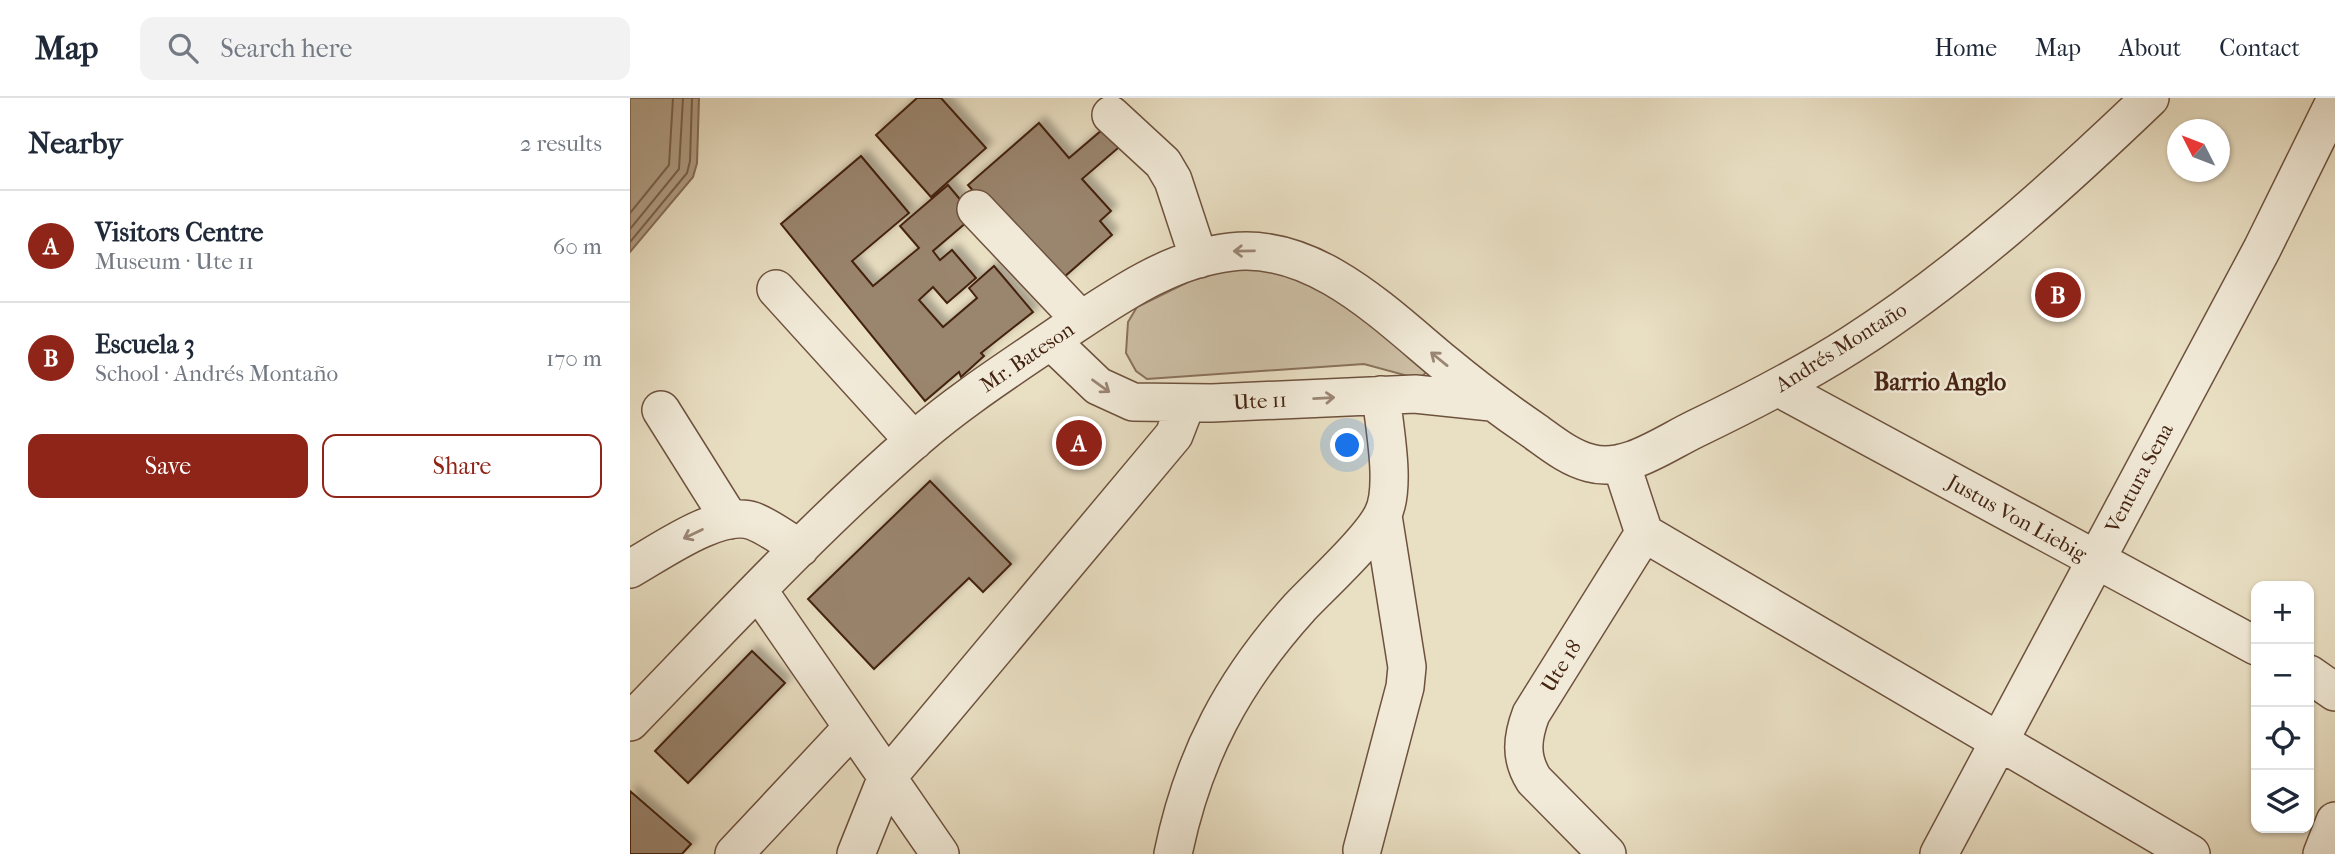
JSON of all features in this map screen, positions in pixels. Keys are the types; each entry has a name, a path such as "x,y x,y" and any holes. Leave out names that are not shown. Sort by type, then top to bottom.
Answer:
{"street":[{"name":"Andrés Montaño","path":"1492,402 1587,463 1621,463 1779,388 1854,343 1909,304 2072,173 2150,98"},
{"name":"Ventura Sena","path":"1939,854 2262,249 2335,101"},
{"path":"1111,115 1163,163 1173,180 1199,259"},
{"path":"976,209 1082,320"},
{"name":"Mr. Bateson","path":"630,722 800,548 914,441 972,395 1137,284 1199,259 1233,251 1258,251 1286,257 1311,267 1365,300 1492,402"},
{"path":"776,289 914,441"},
{"name":"Ute 11","path":"1051,341 1098,386 1118,398 1153,404 1381,395 1446,395 1492,402"},
{"name":"Justus Von Liebig","path":"1779,388 2252,644"},
{"path":"1362,850 1407,667 1383,516 1388,484 1381,395"},
{"path":"856,854 886,779 1174,435 1186,404"},
{"path":"661,410 730,520"},
{"path":"1621,463 1644,533 2191,854"},
{"path":"1172,854 1180,820 1199,765 1215,723 1233,692 1282,628 1383,516"},
{"path":"630,569 697,531 730,520 752,520 800,548"},
{"name":"Ute 18","path":"1607,854 1534,780 1527,769 1523,741 1531,714 1644,533"},
{"path":"758,590 940,854"},
{"path":"2314,677 2335,692"},
{"path":"734,854 852,728"},
{"path":"2322,854 2335,821"}],"shaded area":[{"path":"1263,269 1306,278 1419,357 1430,369 1419,379 1364,364 1147,379 1136,371 1126,353 1128,322 1137,307 1190,281 1227,270"}],"water":[{"path":"630,98 699,98 697,163 693,177 630,252"}],"building":[{"path":"917,98 941,98 986,148 931,197 876,135"},
{"path":"1039,123 1069,158 1109,124 1125,142 1082,179 1111,211 1100,221 1112,235 1055,285 968,185"},
{"path":"861,156 909,213 852,261 873,286 919,248 900,226 948,185 974,216 933,251 940,260 952,250 976,278 947,303 933,287 919,300 943,327 977,298 969,288 994,266 1033,312 981,353 984,356 961,377 959,372 925,401 781,224"},
{"path":"930,481 1011,564 983,592 969,578 874,669 808,599"},
{"path":"752,651 785,683 688,783 655,751"},
{"path":"630,791 691,844 682,854 630,854"}],"place":[{"name":"Escuela 3","path":"2058,295"},
{"name":"Visitors Centre","path":"1079,443"}],"district":[{"name":"Barrio Anglo","path":"1940,382"}]}
